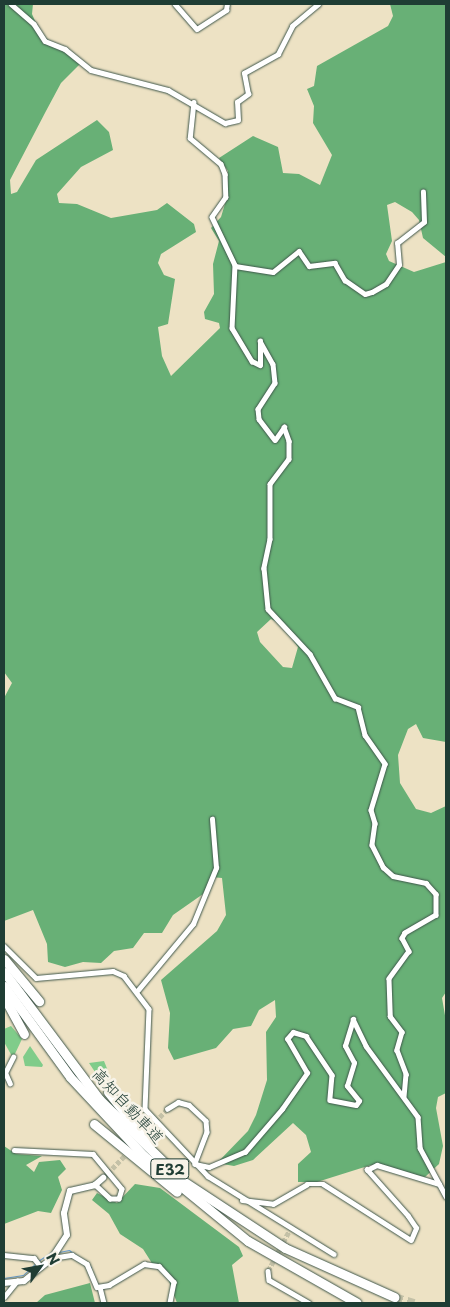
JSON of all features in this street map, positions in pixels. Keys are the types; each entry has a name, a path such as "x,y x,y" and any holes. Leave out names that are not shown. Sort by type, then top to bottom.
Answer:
{"highway":[{"path":"4,960 39,1001"},
{"name":"高知自動車道","path":"4,972 99,1099 150,1151 219,1207 285,1248 394,1297"},
{"name":"高知自動車道","path":"4,986 104,1117 218,1220 287,1266 356,1303"},
{"path":"4,997 24,1034"},
{"path":"108,1092 153,1147 219,1207"},
{"path":"94,1124 148,1171 218,1220"}],"street":[{"path":"11,4 34,24 45,41 65,49 91,70 152,84 194,102 220,122 238,120 237,102 248,94 244,73 278,54 292,26 318,4"},
{"path":"175,4 197,29 226,10 227,4"},
{"path":"194,102 190,138 224,168 226,197 212,217 235,266 230,312 236,342 256,365 260,365 261,341 276,377 258,409 259,419 275,440 284,426 290,449 289,459 270,484 270,539 264,568 268,608 310,654 335,698 358,707 365,734 385,764 371,810 376,823 371,840 383,867 393,876 426,883 437,900 433,920 405,933 402,938 409,951 389,979 390,1016 402,1032 397,1050 406,1074 404,1096"},
{"path":"235,266 273,272 299,251 309,266 335,263 344,280 365,294 372,292 386,284 399,265 397,243 424,222 423,192"},
{"path":"138,990 192,924 216,868 212,819"},
{"path":"4,946 36,978 113,970 138,990 149,1010 145,1109 195,1164 240,1200 334,1254"},
{"path":"195,1164 209,1167 245,1152 282,1109 307,1073 287,1039 293,1032 306,1036 332,1076 330,1100 356,1105 359,1101 347,1086 354,1062 344,1046 348,1026 355,1020 366,1046 418,1117 420,1148 446,1196"},
{"path":"10,1084 4,1073 13,1057"},
{"path":"167,1109 178,1102 189,1105 206,1121 207,1132 195,1164"},
{"path":"14,1150 93,1154 122,1189 119,1199 110,1200 95,1185"},
{"path":"240,1200 273,1204 307,1184 323,1184 411,1240 416,1228 408,1216 367,1170 377,1165 439,1184"},
{"path":"4,1297 17,1281 38,1264 56,1253 67,1235 67,1196 95,1185 103,1178"},
{"path":"56,1253 72,1255 87,1264 99,1287 104,1303"},
{"path":"4,1255 38,1264"},
{"path":"99,1287 151,1264 168,1271 174,1282 170,1303"},
{"path":"268,1270 269,1280 309,1303"},
{"path":"4,1283 17,1281"}],"green space":[{"path":"4,4 33,4 32,14 41,35 81,63 61,83 46,111 10,180 11,194 17,192 36,160 97,120 109,132 113,150 81,167 57,194 59,203 77,204 111,218 157,210 167,203 194,224 196,232 161,254 158,263 164,275 175,279 168,324 158,327 162,356 171,376 220,328 219,323 205,319 204,312 214,294 213,264 219,241 211,228 221,217 228,194 228,171 219,158 253,136 278,147 283,173 299,174 320,185 332,155 313,123 314,106 307,89 314,86 317,66 388,26 393,16 390,4 446,4 446,257 423,238 419,220 412,212 395,202 387,205 392,241 386,254 389,261 414,272 446,262 446,742 423,738 416,724 408,729 398,755 400,783 416,809 431,813 446,806 446,992 442,998 446,1021 446,1093 438,1097 436,1108 443,1146 439,1164 425,1177 371,1165 317,1182 298,1182 298,1164 311,1152 306,1135 293,1123 253,1160 234,1166 217,1163 248,1131 256,1115 267,1080 266,1032 276,1017 275,1000 259,1010 251,1026 233,1029 216,1048 174,1060 168,1048 170,1013 161,980 217,931 226,915 222,878 211,877 203,894 173,915 162,933 144,933 133,948 114,951 101,963 83,962 65,967 48,962 47,944 33,910 4,921 4,698 12,683 4,672","holes":["271,619 281,624 298,647 292,668 283,667 260,642 257,632"]},
{"path":"11,1026 22,1039 13,1058 4,1042 4,1029"},
{"path":"30,1046 43,1065 42,1067 25,1066 23,1057"},
{"path":"104,1061 108,1071 103,1084 89,1063"},
{"path":"4,1146 16,1154 42,1156 26,1165 34,1172 39,1162 60,1160 66,1169 58,1177 62,1190 51,1213 38,1211 4,1224"},
{"path":"135,1184 160,1188 239,1247 243,1256 232,1265 239,1303 177,1303 165,1270 155,1268 143,1249 120,1234 109,1214 92,1200 97,1193 117,1203"},
{"path":"90,1283 95,1303 36,1303 45,1295"}],"waterway":[{"path":"59,1252 69,1250 91,1267"},
{"path":"38,1261 53,1251"},
{"path":"4,1278 23,1275 35,1264"}],"tunnel":[{"path":"142,1136 167,1109"},
{"path":"103,1178 129,1151"},
{"path":"268,1271 289,1231"},
{"path":"394,1297 414,1303"}]}
